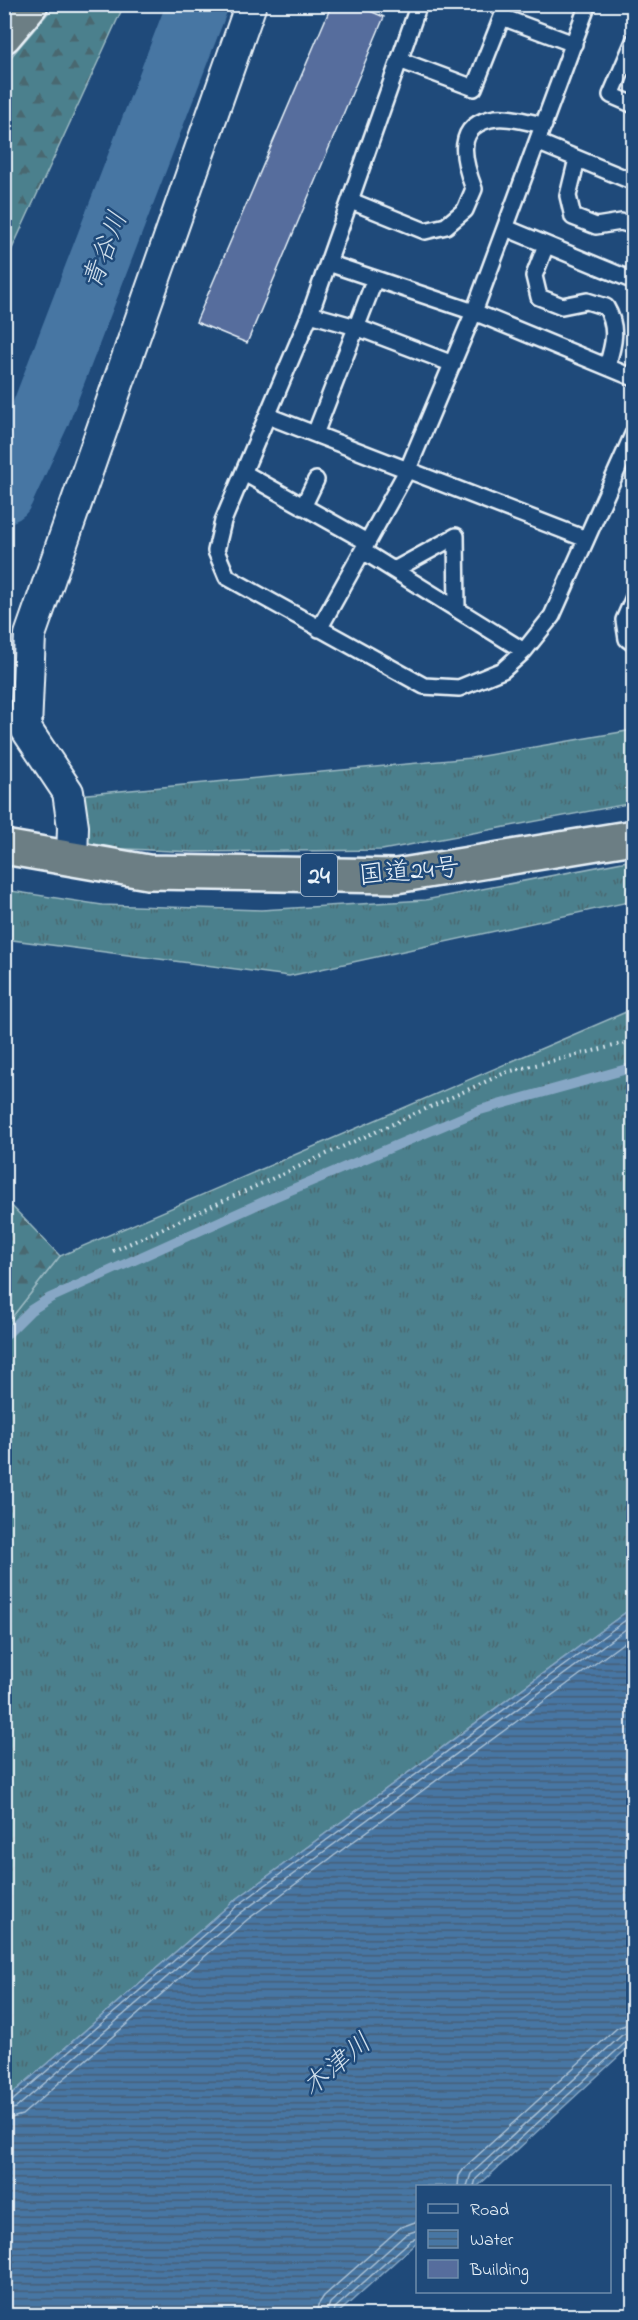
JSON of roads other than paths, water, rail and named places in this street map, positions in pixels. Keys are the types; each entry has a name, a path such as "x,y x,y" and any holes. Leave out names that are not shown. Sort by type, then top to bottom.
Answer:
{"highway":[{"path":"4,36 31,4"},
{"name":"国道24号","path":"4,847 148,872 396,876 633,837"}],"street":[{"path":"72,860 73,827 68,792 26,729 30,635 251,4"}],"lane":[{"path":"419,4 310,314 223,520 216,551 227,577 424,686 459,688 503,670 524,651 552,616 633,432"},
{"path":"319,629 408,469 474,312 588,4"},
{"path":"399,60 474,88 502,17 574,44"},
{"path":"633,41 610,95 633,105"},
{"path":"351,201 424,231 446,226 465,210 474,189 463,156 465,137 482,122 498,117 544,125"},
{"path":"537,142 633,182"},
{"path":"578,159 568,196 573,217 596,226 621,222 633,226"},
{"path":"506,228 633,281"},
{"path":"546,244 534,276 539,297 562,306 587,301 606,307 613,320 615,343 607,366"},
{"path":"328,263 474,312 633,378"},
{"path":"315,434 375,279"},
{"path":"310,314 356,327 453,364"},
{"path":"268,416 586,539"},
{"path":"244,473 303,507 365,547 394,570 524,651"},
{"path":"303,507 316,480"},
{"path":"394,570 456,536 457,609"},
{"path":"633,597 624,620 627,639 633,644"}],"water":[{"name":"木津川","path":"633,1607 633,2043 479,2185 416,2185 416,2243 336,2315 5,2315 5,2100 234,1901"}],"waterway":[{"name":"青谷川","path":"4,493 40,415 198,4"},
{"path":"4,1337 31,1310 50,1298 274,1197 480,1110 634,1067"}]}
